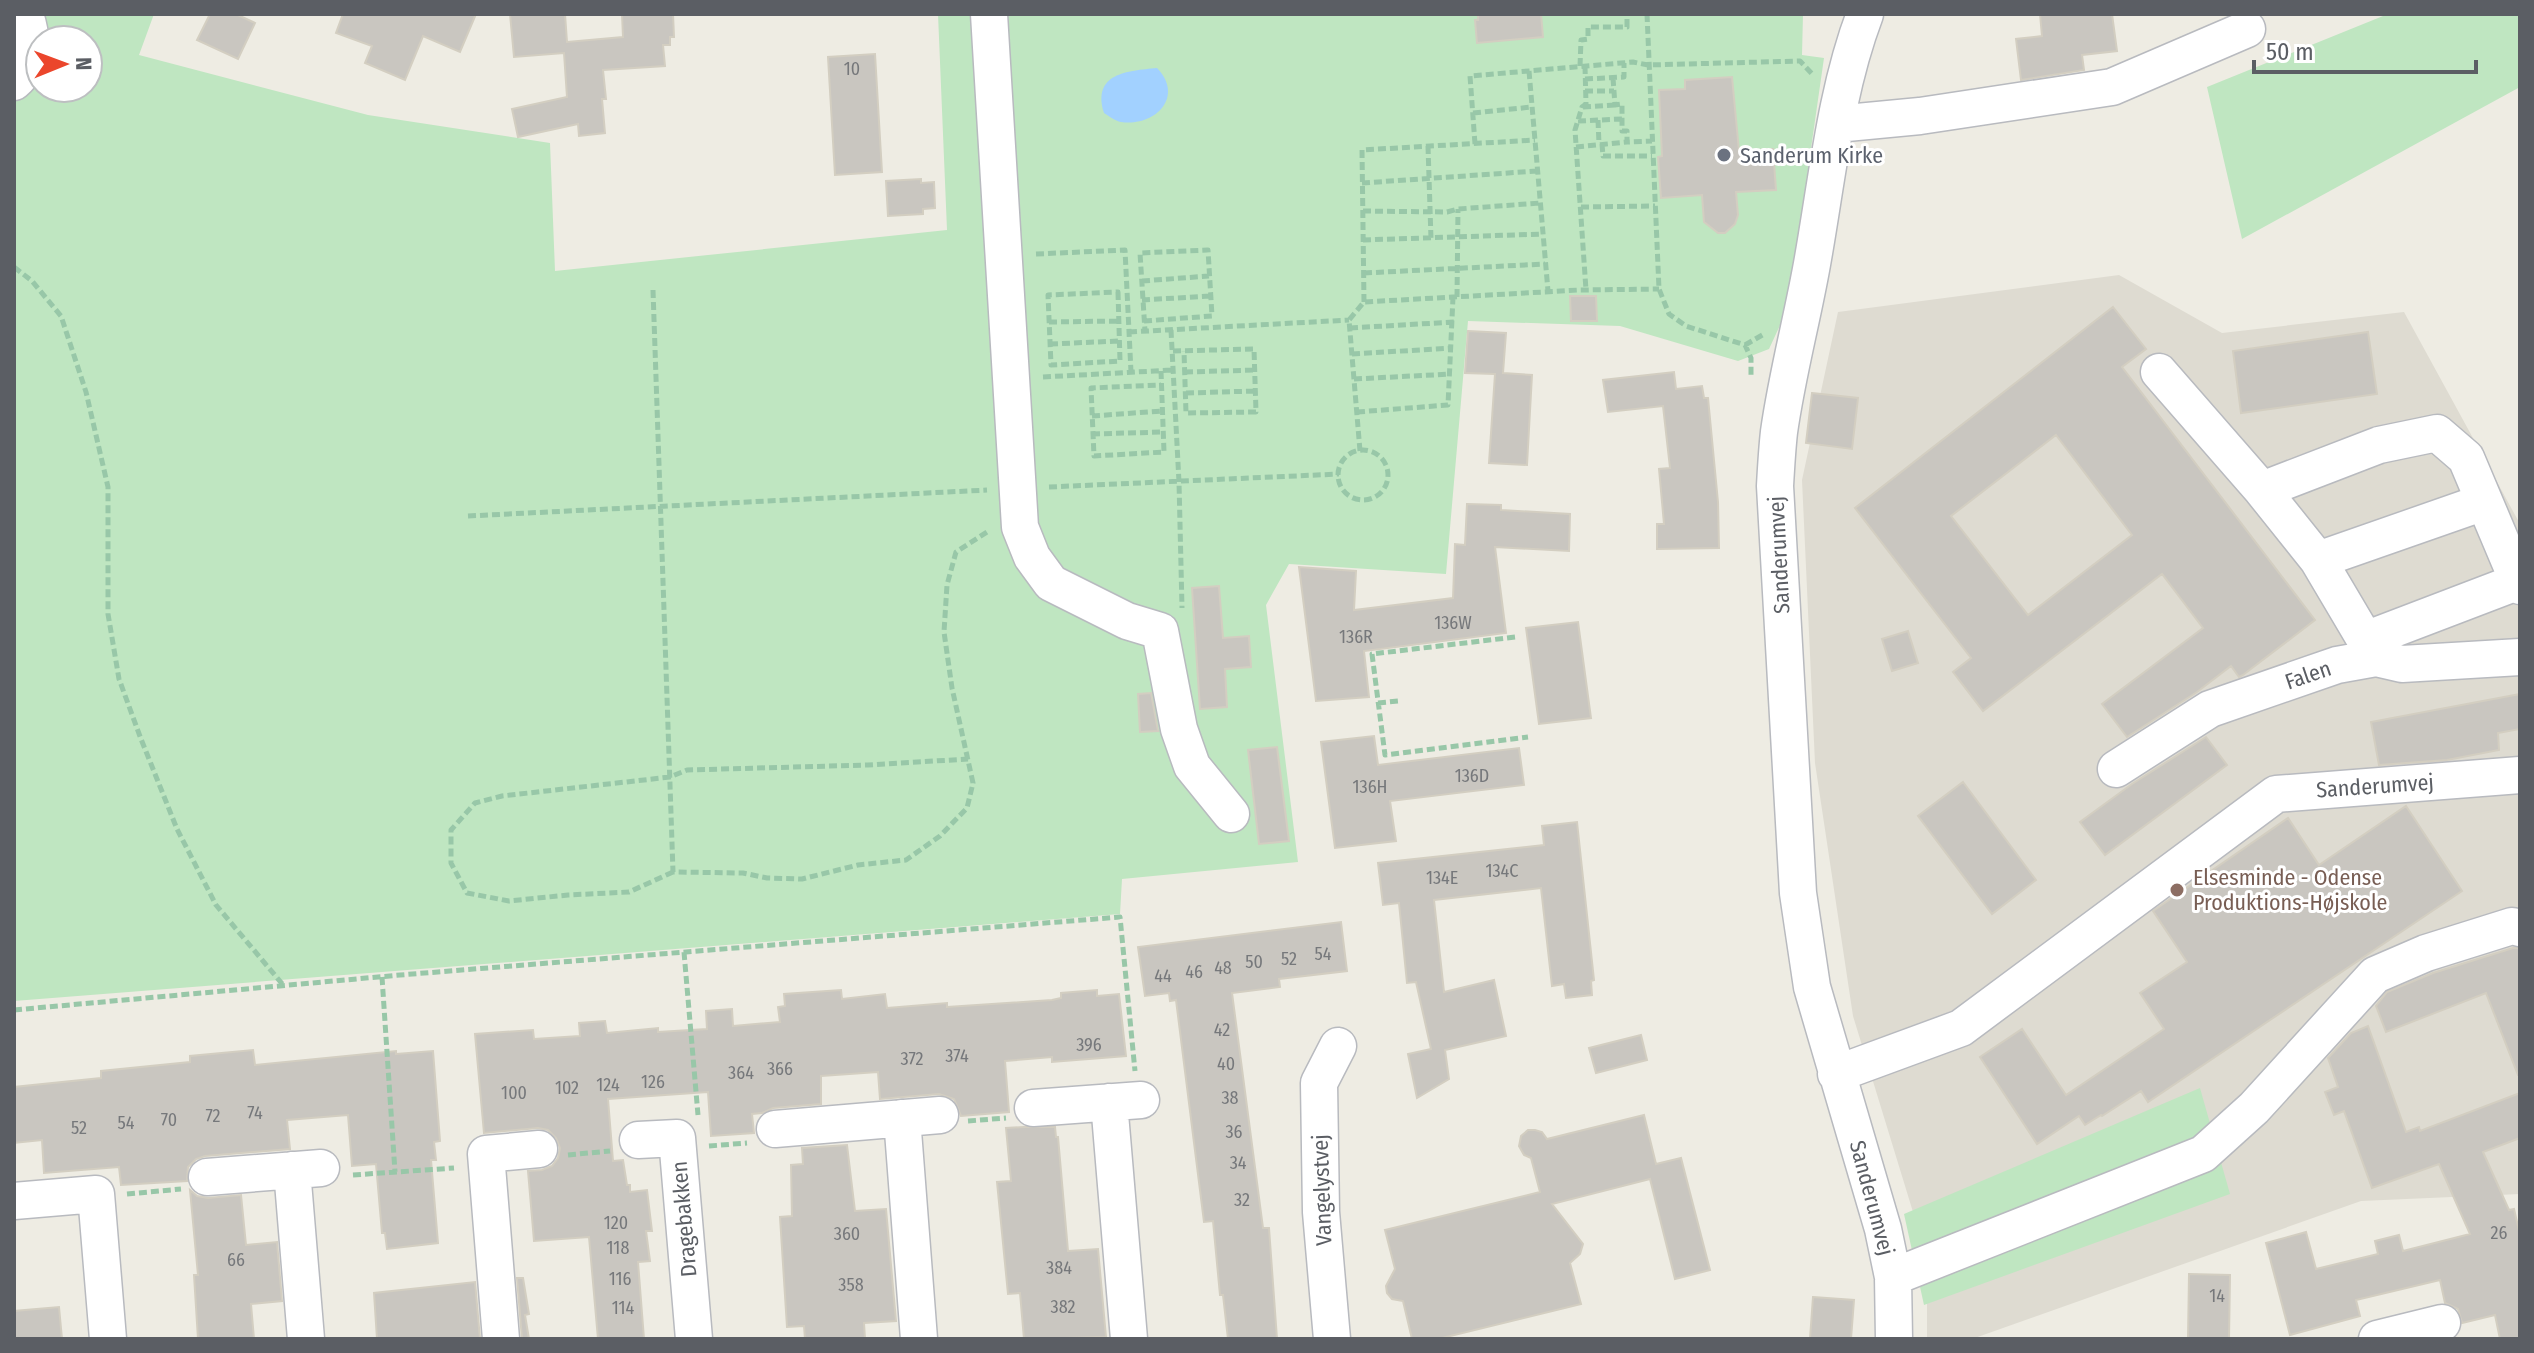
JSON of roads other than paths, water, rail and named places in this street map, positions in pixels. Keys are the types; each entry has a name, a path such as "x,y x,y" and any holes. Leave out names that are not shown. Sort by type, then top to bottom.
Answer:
{"street":[{"path":"14,82 30,61 32,36 25,14"},
{"path":"989,14 1020,527 1032,557 1051,583 1127,621 1160,631 1179,729 1192,766 1231,814"},
{"name":"Sanderumvej","path":"1884,14 1881,19 1860,27 1836,124 1812,267 1784,404 1775,486 1798,893 1812,987 1869,1179 1893,1277 1894,1339"},
{"path":"1836,124 1920,116 2112,87 2247,29"},
{"path":"2159,372 2262,490 2318,560 2371,649 2518,584 2466,458 2437,433 2379,445 2262,490"},
{"path":"2318,560 2484,502"},
{"name":"Falen","path":"2116,769 2210,709 2337,665 2371,649 2402,664 2520,657"},
{"name":"Sanderumvej","path":"1836,1074 1961,1028 2276,794 2520,775"},
{"name":"Sanderumvej","path":"1893,1277 2203,1154 2254,1108 2375,975 2426,953 2512,926 2520,928"},
{"name":"Vangelystvej","path":"1332,1339 1321,1212 1319,1083 1338,1046"},
{"path":"1033,1108 1125,1101 1129,1339"},
{"path":"775,1129 940,1115"},
{"path":"902,1118 919,1339"},
{"name":"Dragebakken","path":"638,1140 677,1138 694,1339"},
{"path":"501,1339 486,1154 539,1149"},
{"path":"207,1177 306,1169 306,1339"},
{"path":"14,1201 96,1194 108,1339"},
{"path":"2377,1339 2442,1323"}],"water":[{"path":"1157,68 1168,89 1167,99 1155,115 1145,120 1121,122 1104,113 1103,90 1108,82 1124,73"}],"place":[{"name":"Sanderum Kirke","path":"1724,155"},
{"name":"Elsesminde - Odense Produktions-Højskole","path":"2177,890"}]}
